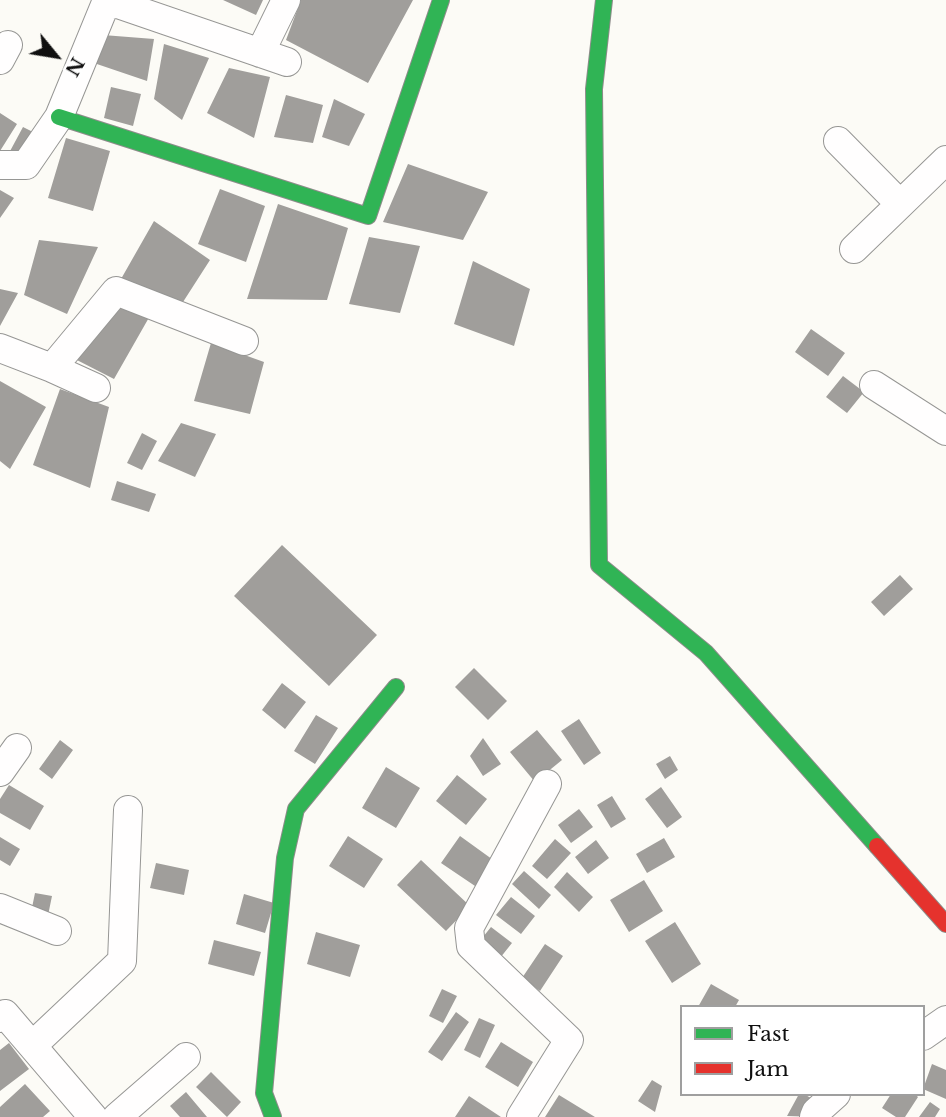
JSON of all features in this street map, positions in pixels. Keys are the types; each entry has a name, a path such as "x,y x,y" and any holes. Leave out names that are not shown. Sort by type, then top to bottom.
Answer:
{"street":[{"path":"260,53 286,0"},
{"path":"59,117 368,216 441,0"},
{"path":"604,0 594,89 599,565 706,653 946,925"},
{"path":"0,165 26,165 59,117 105,5 118,4 287,62"},
{"path":"838,141 900,204"},
{"path":"854,250 946,160"},
{"path":"52,368 116,291 244,341"},
{"path":"0,348 96,388"},
{"path":"874,385 946,431"},
{"path":"274,1117 264,1093 285,858 296,809 396,687"},
{"path":"0,772 16,748"},
{"path":"521,1117 569,1040 471,946 469,928 547,784"},
{"path":"33,1045 122,961 128,810"},
{"path":"0,908 57,931"},
{"path":"0,1018 5,1014 93,1117"},
{"path":"925,1036 946,1020"},
{"path":"117,1117 186,1056"}],"building":[{"path":"223,0 263,0 256,15"},
{"path":"301,0 413,0 368,83 286,40"},
{"path":"103,35 154,39 147,81 88,61"},
{"path":"164,44 209,58 182,120 154,99"},
{"path":"229,68 270,77 254,138 207,113"},
{"path":"111,87 141,94 133,126 104,118"},
{"path":"286,95 323,105 313,143 274,137"},
{"path":"334,99 365,114 349,146 322,137"},
{"path":"0,113 17,124 0,151"},
{"path":"23,127 35,133 21,159 9,153"},
{"path":"66,138 110,151 93,211 48,198"},
{"path":"408,164 488,192 463,240 383,222"},
{"path":"220,189 265,206 246,262 198,244"},
{"path":"0,190 14,198 0,218"},
{"path":"278,204 348,228 327,300 247,299"},
{"path":"154,221 210,260 183,302 121,279"},
{"path":"369,237 420,246 400,313 349,304"},
{"path":"39,240 98,247 67,314 24,295"},
{"path":"473,261 530,289 514,346 454,324"},
{"path":"0,289 18,293 0,326"},
{"path":"118,303 151,314 114,379 71,357"},
{"path":"811,329 845,353 828,376 795,352"},
{"path":"211,343 264,362 250,414 194,401"},
{"path":"843,376 864,392 847,413 826,397"},
{"path":"0,381 46,407 10,469 0,461"},
{"path":"60,389 109,407 90,488 33,465"},
{"path":"181,423 216,434 195,477 158,461"},
{"path":"142,433 157,441 142,470 127,463"},
{"path":"117,481 156,494 149,512 111,500"},
{"path":"282,545 377,635 329,686 234,596"},
{"path":"900,575 913,589 884,616 871,602"},
{"path":"474,668 507,701 488,720 455,687"},
{"path":"282,683 306,702 285,729 262,710"},
{"path":"316,715 338,728 315,764 294,751"},
{"path":"579,719 601,753 584,765 561,731"},
{"path":"537,730 562,760 535,782 510,752"},
{"path":"483,738 501,764 483,776 470,756"},
{"path":"60,740 73,750 52,779 39,769"},
{"path":"670,756 678,770 665,779 656,764"},
{"path":"386,767 420,788 396,828 362,808"},
{"path":"457,775 487,799 466,825 436,801"},
{"path":"9,785 44,806 30,830 0,813 0,799"},
{"path":"661,787 682,817 667,828 645,799"},
{"path":"612,796 626,819 611,828 597,805"},
{"path":"579,809 593,827 571,843 558,825"},
{"path":"348,836 383,859 364,888 329,866"},
{"path":"460,836 496,862 478,888 441,863"},
{"path":"0,837 20,849 10,866 0,860"},
{"path":"664,838 675,857 647,873 636,854"},
{"path":"555,839 571,853 547,879 532,866"},
{"path":"596,840 609,858 588,874 575,857"},
{"path":"421,860 470,906 446,931 397,885"},
{"path":"156,863 189,870 184,895 150,888"},
{"path":"524,871 551,895 539,909 512,884"},
{"path":"567,872 593,897 579,912 554,887"},
{"path":"644,880 663,911 629,932 610,900"},
{"path":"35,893 52,896 45,930 28,927"},
{"path":"244,894 274,903 265,933 236,924"},
{"path":"511,897 535,916 521,934 496,915"},
{"path":"675,922 701,964 672,983 645,941"},
{"path":"491,927 512,943 500,958 479,942"},
{"path":"316,932 360,945 350,977 307,964"},
{"path":"214,940 261,952 254,976 208,964"},
{"path":"545,944 563,956 540,991 522,978"},
{"path":"711,984 739,1000 736,1005 699,1005"},
{"path":"442,989 457,996 443,1023 429,1016"},
{"path":"456,1012 469,1022 442,1061 428,1052"},
{"path":"479,1018 495,1025 480,1058 464,1050"},
{"path":"501,1042 533,1062 518,1087 485,1067"},
{"path":"9,1043 29,1069 0,1091 0,1050"},
{"path":"932,1064 946,1070 946,1099 925,1090"},
{"path":"211,1072 241,1102 227,1117 196,1087"},
{"path":"652,1080 662,1086 655,1112 638,1101"},
{"path":"25,1084 50,1111 43,1117 0,1117 0,1107"},
{"path":"186,1092 207,1117 180,1117 170,1106"},
{"path":"559,1095 595,1117 545,1117"},
{"path":"469,1096 501,1117 455,1117"},
{"path":"798,1096 807,1096 826,1107 820,1117 787,1116"},
{"path":"890,1096 918,1097 905,1117 896,1117 882,1108"},
{"path":"930,1102 940,1109 935,1117 919,1117"}],"traffic: fast":[{"path":"59,117 368,216 441,0"},
{"path":"604,0 594,89 599,565 706,653 877,846"},
{"path":"273,1117 264,1093 285,858 296,809 396,687"}],"traffic: jam":[{"path":"877,846 946,924"}]}
